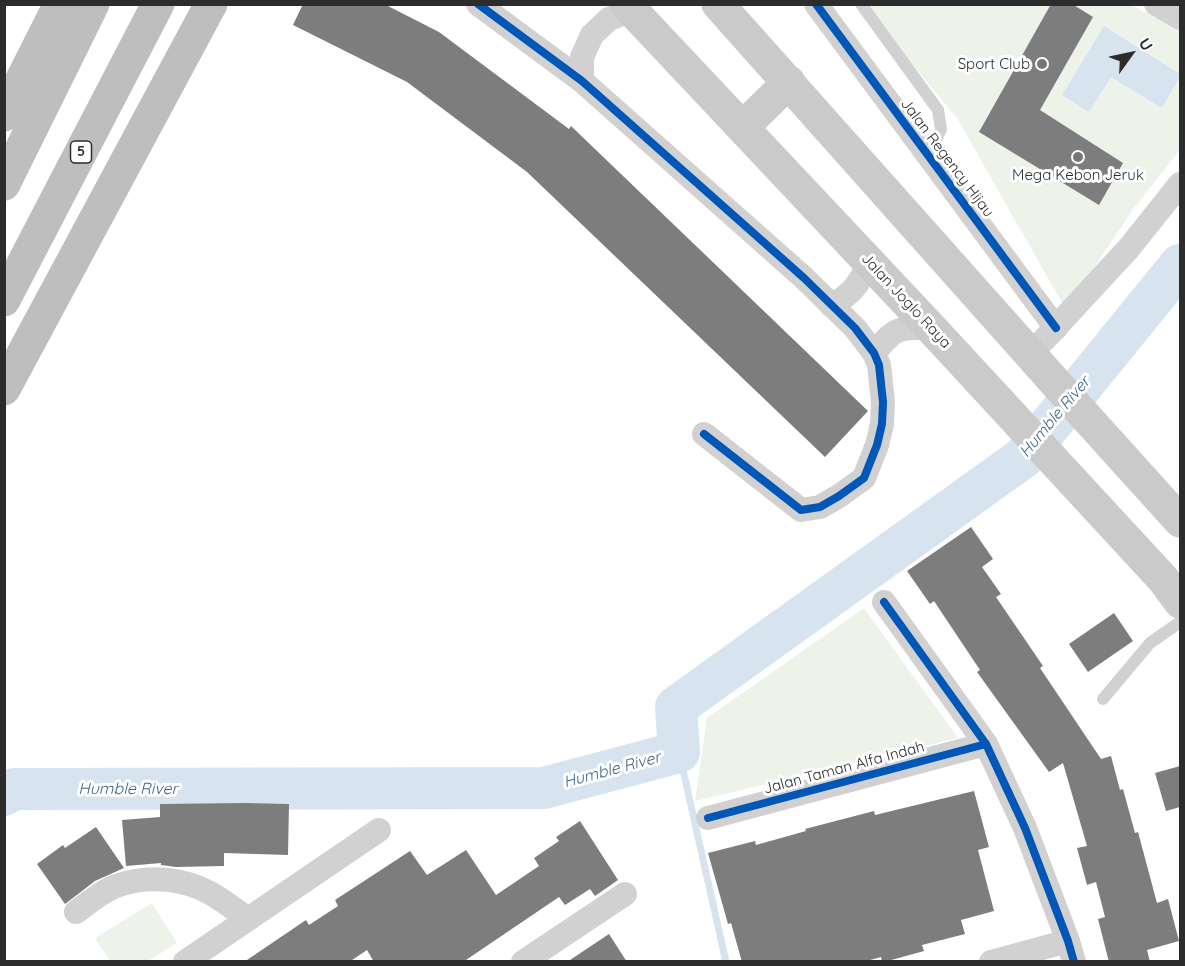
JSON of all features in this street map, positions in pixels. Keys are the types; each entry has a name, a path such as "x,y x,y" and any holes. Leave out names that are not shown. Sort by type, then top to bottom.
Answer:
{"highway":[{"path":"4,115 60,4"},
{"path":"4,184 93,4"},
{"name":"5","path":"4,300 158,4"},
{"path":"4,389 211,4"}],"main road":[{"path":"718,4 1180,521"},
{"name":"Jalan Joglo Raya","path":"629,7 1004,406 1163,579 1180,602"},
{"path":"743,127 789,82"}],"street":[{"path":"478,4 582,81 804,278 855,328 874,353 879,365 883,402 882,424 877,445 864,478 820,507 801,510 704,434"},
{"name":"Jalan Regency Hijau","path":"816,4 1056,328"},
{"path":"1156,4 1180,18"},
{"path":"582,81 582,57 592,35 609,19 629,7"},
{"path":"1040,366 1056,328 1129,248 1180,184"},
{"path":"832,306 850,295 860,283 869,262"},
{"path":"874,353 888,336 903,327 931,328"},
{"path":"884,602 986,744 1025,828 1071,951 991,962"},
{"name":"Jalan Taman Alfa Indah","path":"708,818 986,744"},
{"path":"185,962 210,955 248,919 379,830"},
{"path":"76,912 104,892 120,884 158,878 209,892 248,919"},
{"path":"524,962 625,894"}],"lane":[{"name":"Jalan Regency Hijau","path":"861,4 938,110 941,129 929,157"},
{"path":"1103,699 1150,643 1180,622"}],"shaded area":[{"name":"Mega Kebon Jeruk","path":"863,5 1131,5 1180,30 1180,150 1134,208 1066,310 957,118"},
{"path":"1104,26 1180,74 1162,108 1111,77 1089,112 1062,95"},
{"path":"864,608 958,738 695,801 707,718"},
{"path":"152,903 177,943 148,961 110,961 95,938"}],"building":[{"path":"303,4 384,4 439,32 569,129 571,126 868,411 825,457 527,172 407,82 293,25"},
{"name":"Sport Club","path":"1051,4 1072,4 1093,17 1040,110 1123,163 1099,205 979,132"},
{"path":"971,527 993,559 982,567 1001,594 996,597 1043,666 1040,668 1101,759 1111,756 1135,833 1138,832 1157,903 1168,899 1179,941 1147,950 1150,962 1109,962 1098,919 1105,917 1096,882 1087,885 1077,848 1087,846 1063,763 1049,772 977,672 980,670 934,601 930,604 907,571"},
{"path":"1114,613 1133,641 1088,672 1069,644"},
{"path":"1180,766 1180,807 1166,811 1155,773"},
{"path":"974,791 989,847 978,850 994,911 961,920 965,934 922,945 924,951 884,962 881,957 863,962 742,962 731,923 728,924 708,853 755,841 756,845 806,831 805,829 874,811 875,815"},
{"path":"160,804 289,804 288,855 224,853 224,866 176,867 161,865 161,863 126,866 122,820 160,817"},
{"path":"580,821 618,880 595,896 590,889 565,905 559,897 463,962 374,962 367,950 349,962 244,962 306,920 309,925 338,906 335,900 410,851 427,875 466,850 496,895 539,866 534,858 559,841 556,837"},
{"path":"96,827 124,868 95,881 65,904 37,864 63,845 65,848"},
{"path":"609,934 627,962 567,962"}],"waterway":[{"name":"Humble River","path":"4,795 14,789 544,788 679,752 676,707 1024,457 1180,265"},
{"path":"679,752 726,962"}],"cycle path":[{"path":"478,4 582,81 804,278 855,328 874,353 879,365 883,402 882,424 877,445 864,478 820,507 801,510 704,434"},
{"path":"816,4 1056,328"},
{"path":"884,602 986,744 1025,828 1074,962"},
{"path":"708,818 986,744"}],"place":[{"name":"Sport Club","path":"1042,64"},
{"name":"Mega Kebon Jeruk","path":"1078,157"}]}
